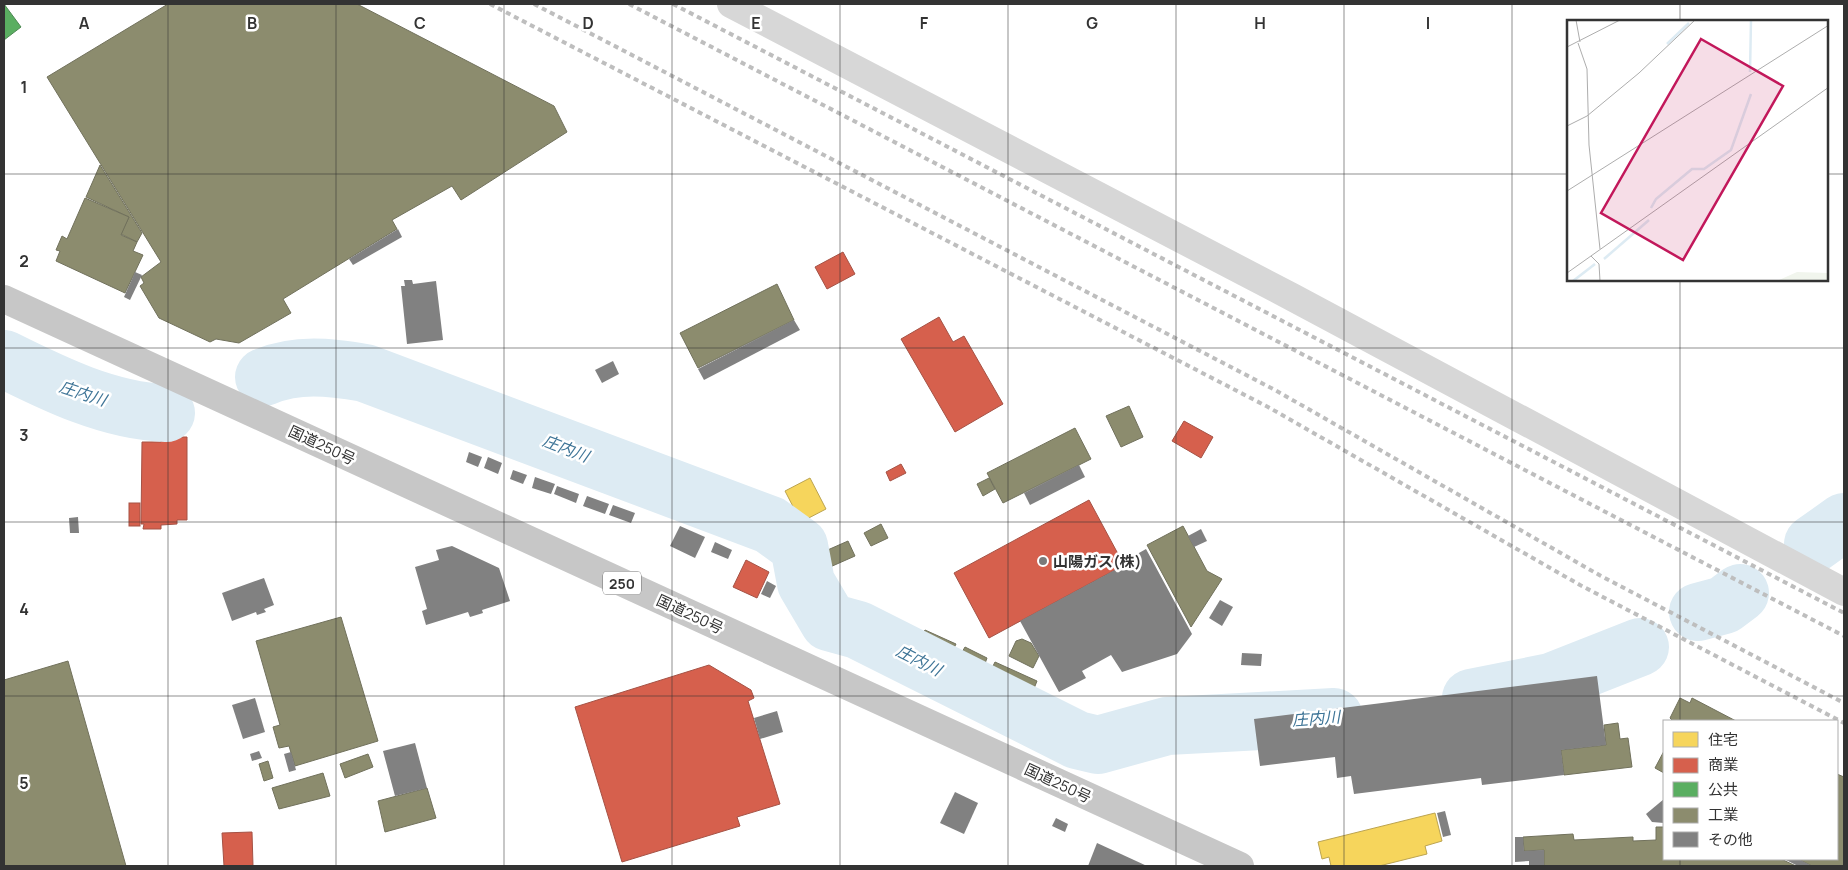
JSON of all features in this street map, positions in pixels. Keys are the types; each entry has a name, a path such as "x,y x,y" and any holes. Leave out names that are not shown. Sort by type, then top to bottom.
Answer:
{"highway":[{"name":"国道250号","path":"4,299 1240,866"}],"street":[{"path":"731,4 1275,288 1844,592"}],"building: 住宅":[{"path":"810,478 826,509 801,522 785,491"},
{"path":"1435,813 1442,841 1425,846 1427,854 1379,866 1331,866 1329,857 1322,859 1318,842"}],"building: 商業":[{"path":"843,252 855,274 827,289 815,267"},
{"path":"939,317 953,342 964,336 1003,404 955,432 901,339"},
{"path":"1184,421 1213,437 1201,458 1172,441"},
{"path":"162,437 187,437 187,520 177,520 177,524 161,525 161,529 143,529 144,524 141,524 142,442 161,442"},
{"path":"901,464 906,473 890,481 886,472"},
{"path":"1089,500 1124,565 989,638 954,573"},
{"path":"129,503 140,503 140,526 129,526"},
{"path":"746,560 769,572 757,598 733,587"},
{"path":"709,665 751,690 754,698 748,701 780,804 737,817 740,826 622,862 575,707"},
{"path":"252,832 253,866 224,866 222,833"}],"building: 公共":[{"path":"4,4 21,27 4,40"}],"building: 工業":[{"path":"168,4 357,4 554,106 567,132 461,200 452,186 392,220 397,229 283,299 291,313 239,343 216,339 210,342 159,318 140,286 144,283 141,277 161,262 47,77"},
{"path":"100,165 142,233 137,242 121,234 129,217 86,197"},
{"path":"85,198 129,217 121,235 137,242 133,251 143,255 125,293 56,261 60,251 56,250 62,236 67,239"},
{"path":"777,284 794,320 698,368 680,333"},
{"path":"1129,406 1143,437 1121,447 1106,416"},
{"path":"1075,428 1091,459 1003,503 987,473"},
{"path":"989,478 995,489 983,496 977,484"},
{"path":"881,524 888,538 871,546 864,533"},
{"path":"1183,526 1207,571 1222,579 1191,627 1147,545"},
{"path":"848,541 855,556 821,571 814,556"},
{"path":"341,617 378,741 295,766 289,746 279,748 273,727 280,725 256,641"},
{"path":"925,630 956,644 951,654 919,640"},
{"path":"1022,639 1031,643 1039,656 1033,668 1009,656 1016,641"},
{"path":"965,647 987,658 983,669 958,659"},
{"path":"68,661 126,866 4,866 4,680"},
{"path":"995,662 1037,681 1033,691 990,672"},
{"path":"1680,698 1690,703 1692,698 1734,720 1672,720 1670,718"},
{"path":"1116,715 1119,725 1107,728 1104,717"},
{"path":"1618,723 1620,739 1628,738 1632,767 1564,775 1561,750 1606,745 1604,725"},
{"path":"1663,753 1663,772 1655,768"},
{"path":"368,754 373,767 345,778 340,764"},
{"path":"268,761 273,778 264,781 259,764"},
{"path":"323,773 330,796 279,809 272,788"},
{"path":"1838,774 1844,777 1844,866 1812,866 1800,860 1838,860"},
{"path":"427,788 436,818 385,832 378,801"},
{"path":"1656,827 1663,827 1663,860 1783,860 1796,866 1544,866 1544,850 1524,851 1523,837 1573,834 1574,840 1633,837 1633,841 1656,840"}],"building: その他":[{"path":"398,229 402,237 353,265 349,259"},
{"path":"135,272 142,275 130,300 124,297"},
{"path":"404,280 412,280 413,284 436,281 443,340 407,344 401,286 405,286"},
{"path":"794,320 800,330 704,380 698,369"},
{"path":"613,361 619,374 602,383 595,370"},
{"path":"469,452 482,457 478,467 466,462"},
{"path":"488,457 502,463 498,474 484,468"},
{"path":"1079,465 1085,477 1030,505 1024,493"},
{"path":"513,470 527,475 523,484 510,479"},
{"path":"535,477 555,484 551,494 532,488"},
{"path":"557,486 579,494 576,503 554,494"},
{"path":"587,496 609,504 605,514 583,506"},
{"path":"613,505 635,513 631,523 609,515"},
{"path":"78,517 79,533 70,533 69,518"},
{"path":"680,526 705,537 695,558 670,546"},
{"path":"1201,529 1207,541 1194,547 1188,536"},
{"path":"715,542 732,550 728,559 711,552"},
{"path":"452,546 499,568 510,601 482,610 483,613 470,617 468,612 426,625 422,611 427,609 415,567 439,560 436,550"},
{"path":"1146,549 1192,634 1177,654 1122,672 1111,655 1082,671 1086,678 1059,692 1020,621 1124,565 1123,562"},
{"path":"264,578 274,605 264,609 266,612 257,615 256,612 232,621 222,593"},
{"path":"767,581 776,586 770,598 761,594"},
{"path":"1220,600 1233,607 1222,626 1209,618"},
{"path":"1242,653 1262,654 1261,666 1241,665"},
{"path":"1597,676 1606,745 1561,750 1564,775 1482,785 1481,778 1354,794 1351,776 1337,778 1335,757 1260,766 1254,719"},
{"path":"255,698 265,732 243,739 232,705"},
{"path":"777,711 783,732 760,739 754,718"},
{"path":"415,743 427,788 395,796 383,751"},
{"path":"259,751 262,758 252,761 250,754"},
{"path":"291,752 296,770 289,772 284,754"},
{"path":"955,792 978,803 964,834 940,823"},
{"path":"1663,800 1663,823 1652,822 1646,814"},
{"path":"1445,811 1451,835 1443,837 1437,813"},
{"path":"1056,818 1068,824 1065,832 1052,826"},
{"path":"1515,837 1523,837 1524,851 1544,850 1544,866 1529,866 1529,861 1515,862"},
{"path":"1097,843 1147,866 1088,866"},
{"path":"1786,860 1800,860 1812,866 1798,866"}],"waterway":[{"name":"庄内川","path":"4,359 82,395 124,407 166,413"},
{"name":"庄内川","path":"264,377 301,368 339,369 365,373 770,525 799,546 806,583 829,622 858,630 1077,740 1098,745 1167,726 1334,717"},
{"name":"庄内川","path":"1813,544 1844,522"},
{"name":"庄内川","path":"1698,612 1724,605 1740,593"},
{"name":"庄内川","path":"1471,698 1551,682 1640,647"}],"railway":[{"path":"490,4 1268,407 1580,585 1844,723"},
{"path":"534,4 1275,390 1601,576 1844,703"},
{"path":"629,4 1844,636"},
{"path":"673,4 1844,613"}],"place":[{"name":"山陽ガス(株)","path":"1043,561"}]}
